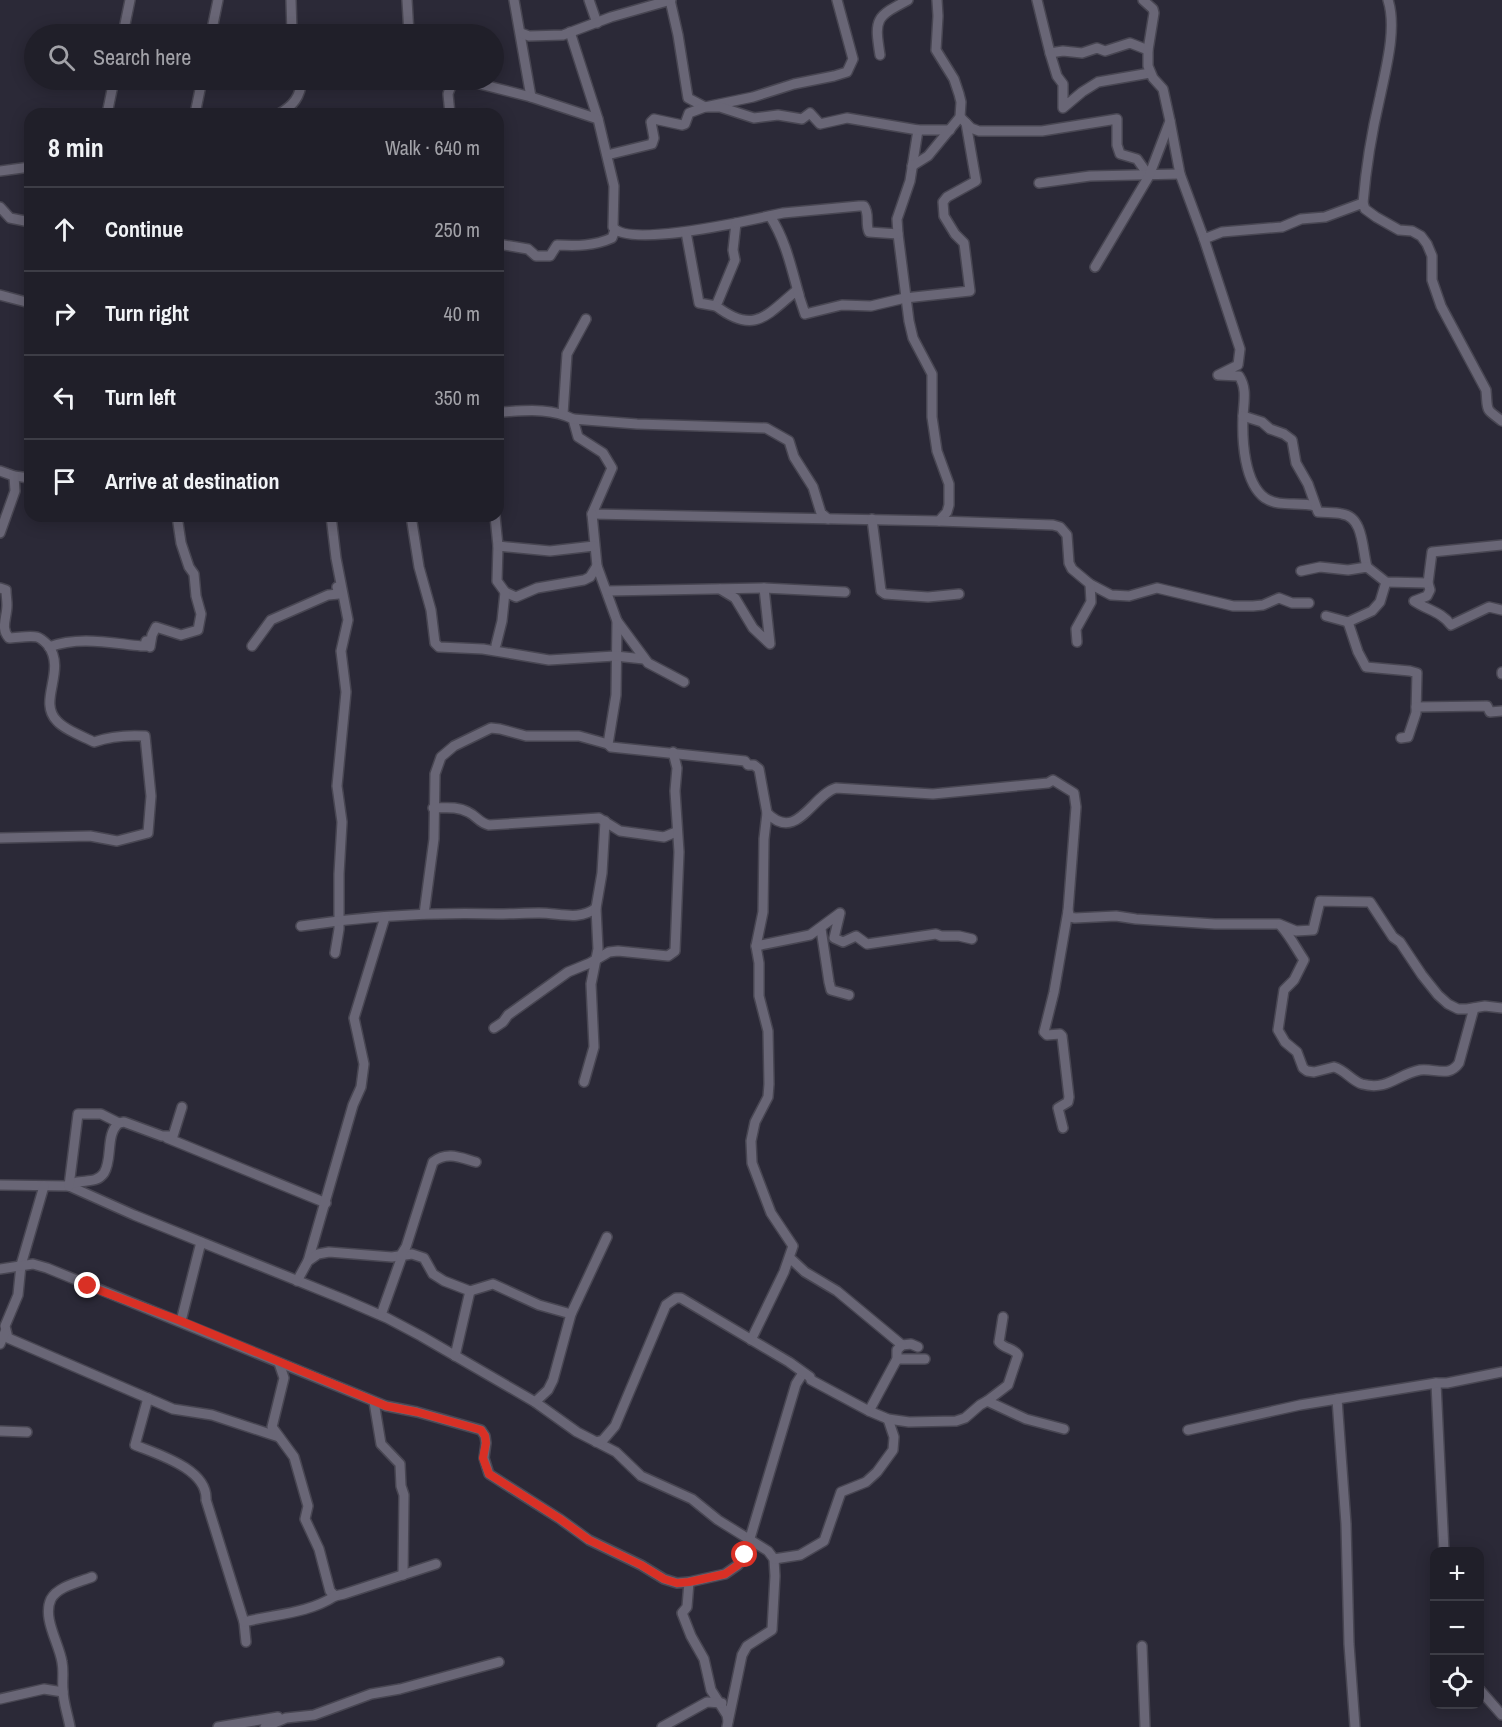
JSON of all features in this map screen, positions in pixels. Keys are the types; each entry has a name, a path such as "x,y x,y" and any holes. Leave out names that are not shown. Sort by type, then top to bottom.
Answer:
{"street":[{"path":"125,24 130,0"},
{"path":"213,24 218,0"},
{"path":"291,0 292,24"},
{"path":"407,0 408,24"},
{"path":"514,0 531,97"},
{"path":"589,0 597,23"},
{"path":"521,33 529,36 563,35 671,0 688,98 705,107 720,107 754,118 778,115 802,118 810,113 820,123 847,118 918,130 950,130"},
{"path":"607,155 652,144 654,138 651,122 654,119 682,125 685,124 689,113 705,107 847,72 854,59 837,0"},
{"path":"880,55 877,37 882,14 908,0"},
{"path":"805,314 842,305 871,306 905,298 970,291 964,243 955,234 944,216 943,202 947,196 975,181 961,102 956,86 936,50 937,0"},
{"path":"1037,0 1050,53 1063,84 1063,108 1098,82 1150,72"},
{"path":"1143,0 1153,9 1154,13 1148,50 1150,72 1164,89 1180,174 1240,350 1238,365 1218,375 1239,376 1244,383 1243,416 1249,473 1265,498 1285,504 1315,506"},
{"path":"1388,0 1392,13 1386,72 1366,167 1363,203 1365,209 1399,230 1412,231 1422,236 1432,256 1432,280 1441,306 1486,390 1487,410 1502,421"},
{"path":"504,245 528,249 536,256 550,256 557,245 579,246 601,243 612,238 615,230 613,227 614,186 607,155 570,32"},
{"path":"1050,53 1063,51 1082,53 1097,48 1105,51 1130,43 1148,50"},
{"path":"108,108 112,90"},
{"path":"196,108 200,90"},
{"path":"288,108 296,102 301,90"},
{"path":"449,90 449,108"},
{"path":"503,90 598,119"},
{"path":"963,120 971,128 979,131 1042,131 1117,119 1117,145 1120,154 1137,159 1149,176"},
{"path":"912,166 928,156 950,130 963,120"},
{"path":"1095,267 1149,176 1170,121"},
{"path":"918,130 905,198 897,219 905,298 914,338 932,374 932,417 937,451 949,484 947,512 939,520"},
{"path":"0,171 24,168"},
{"path":"1039,183 1090,176 1180,174"},
{"path":"1204,239 1222,232 1282,227 1301,219 1325,217 1357,203 1363,203"},
{"path":"615,230 628,235 687,232 806,210 864,206 868,211 868,232 898,234"},
{"path":"0,207 10,218 24,221"},
{"path":"770,216 780,231 787,249 805,314"},
{"path":"716,306 735,260 733,250 736,223"},
{"path":"687,232 699,303 716,306 729,315 751,321 762,318 797,290 805,314"},
{"path":"0,295 24,301"},
{"path":"563,414 567,354 586,319"},
{"path":"504,412 545,410 573,419 637,424 766,428 789,441 794,457 813,487 820,513 828,519"},
{"path":"1243,416 1262,422 1270,429 1292,440 1296,463 1308,484 1318,512 1344,514 1353,519 1360,531 1366,567 1386,582 1428,583"},
{"path":"573,419 578,437 603,453 612,468 592,514 597,566 608,591 616,621 616,695 608,744"},
{"path":"0,471 24,477"},
{"path":"0,533 16,486 14,476"},
{"path":"592,514 939,520 1053,525 1060,527 1066,535 1072,569 1090,584 1111,595 1129,596 1150,589 1166,589 1233,606 1263,605 1279,598 1292,603 1309,603"},
{"path":"872,519 881,591 885,594 928,597 959,594"},
{"path":"49,647 82,640 141,646 145,646 146,641 150,647 156,627 181,635 198,630 201,614 196,596 194,574 189,567 181,543 178,522"},
{"path":"332,522 348,620 340,651 346,692 337,786 342,822 336,953"},
{"path":"412,522 419,567 431,610 435,643 439,647 483,649 549,660 615,656 644,659"},
{"path":"496,522 498,546 497,581 505,592 516,597 537,588 584,580 590,577 597,566"},
{"path":"1502,545 1432,552 1428,583 1430,590 1427,596 1414,600 1424,608 1444,616 1451,625 1489,607 1502,610"},
{"path":"498,546 549,551 594,546"},
{"path":"252,646 271,620 328,595 339,594 333,571 336,558"},
{"path":"1301,571 1320,567 1348,570 1366,567"},
{"path":"1326,616 1348,622 1372,611 1380,602 1386,582"},
{"path":"1077,642 1076,629 1091,602 1090,584"},
{"path":"0,588 6,590 7,606 2,620 4,634 9,638 35,636 49,647 56,665 49,705 57,721 94,742 129,735 146,736 151,796 148,833 117,841 90,836 0,838"},
{"path":"608,591 764,588 845,592"},
{"path":"720,589 735,598 749,623 770,644 764,588"},
{"path":"496,645 505,592"},
{"path":"616,621 648,663 684,682"},
{"path":"1348,622 1358,652 1366,667 1410,671 1417,674 1416,707 1408,737 1401,738"},
{"path":"1416,707 1487,706 1490,712 1502,711"},
{"path":"424,914 434,839 435,774 441,757 454,746 491,728 526,736 579,736 608,744 611,747 745,761 748,765 754,765 759,769 767,813 764,839 763,912 756,946 759,963 759,996 768,1031 769,1084 768,1097 755,1122 751,1141 752,1163 771,1213 793,1246 790,1258 750,1340"},
{"path":"494,1028 508,1015 568,972 609,952 668,956 675,951 678,852 675,790 677,768 674,752"},
{"path":"767,813 776,821 783,823 795,820 811,809 828,790 836,788 933,794 1048,783 1053,780 1074,793 1076,807 1068,911 1054,992 1044,1032 1047,1035 1060,1034 1062,1036 1069,1097 1068,1102 1058,1108 1063,1128"},
{"path":"433,808 456,808 467,811 482,824 489,825 592,818 605,821 615,830 620,831 664,837 676,832"},
{"path":"584,1082 594,1047 591,984 597,958 596,908 602,873 605,821"},
{"path":"1068,911 1070,917 1075,918 1116,916 1215,924 1279,924 1296,931 1313,930 1320,901 1370,902 1393,937 1400,942 1438,995 1448,1004 1458,1009 1485,1006 1502,1008"},
{"path":"301,927 339,920 424,914 536,913 579,916 587,915 596,908"},
{"path":"756,946 800,939 821,929 840,913 834,938 843,942 856,936 867,944 936,934 972,939"},
{"path":"297,1281 308,1261 353,1105 361,1087 364,1064 354,1018 385,916"},
{"path":"1279,924 1304,960 1294,980 1284,990 1278,1030 1284,1042 1297,1052 1303,1068 1307,1071 1314,1072 1334,1067 1359,1083 1384,1086 1419,1070 1447,1072 1454,1070 1459,1063 1474,1008"},
{"path":"821,929 831,990 849,995"},
{"path":"162,1136 173,1136 182,1107"},
{"path":"69,1186 78,1114 101,1114 119,1123 124,1122 162,1136 326,1203"},
{"path":"69,1186 74,1182 93,1181 103,1174 107,1165 113,1130 119,1123"},
{"path":"381,1315 433,1162 439,1157 453,1155 476,1162"},
{"path":"0,1185 69,1186 381,1315 535,1402 577,1432 616,1452 641,1476 692,1499 718,1520 768,1551 774,1559 775,1576 772,1630 747,1646 742,1655 728,1724"},
{"path":"0,1344 18,1295 21,1265 44,1186"},
{"path":"535,1402 548,1390 553,1380 572,1314 607,1237"},
{"path":"181,1321 201,1242"},
{"path":"308,1261 318,1254 329,1252 392,1257 419,1255 428,1263 433,1274 444,1281 470,1291 493,1284 539,1305 572,1314"},
{"path":"790,1258 805,1272 837,1291 902,1345"},
{"path":"0,1269 33,1264 47,1268 326,1380 374,1402 481,1430 486,1443 483,1458 489,1474 606,1550 641,1565 664,1579 677,1583 725,1574 738,1565 745,1555 796,1384 803,1373"},
{"path":"455,1356 470,1291"},
{"path":"596,1442 603,1440 615,1426 666,1305 676,1298 681,1298 789,1362 811,1380 869,1411 888,1419 909,1422 956,1421 965,1418 1008,1385 1018,1355 1016,1351 999,1342 1003,1317"},
{"path":"5,1332 14,1342 173,1409 212,1415 279,1437"},
{"path":"869,1411 897,1359 897,1350 902,1345 911,1344 918,1347"},
{"path":"897,1359 925,1361 925,1359"},
{"path":"279,1363 284,1378 272,1427 294,1457 308,1506 305,1519 319,1549 330,1592 335,1596"},
{"path":"1188,1430 1244,1416 1502,1372"},
{"path":"1436,1383 1444,1547"},
{"path":"148,1398 135,1445 170,1459 190,1471 198,1479 206,1494 244,1622 246,1642"},
{"path":"1338,1399 1355,1727"},
{"path":"987,1401 1026,1419 1064,1429"},
{"path":"374,1402 381,1444 400,1464 401,1486 404,1495 403,1575"},
{"path":"774,1559 800,1555 824,1541 841,1492 866,1482 877,1472 893,1450 894,1437 888,1419"},
{"path":"0,1431 27,1432"},
{"path":"244,1622 295,1613 323,1604 335,1596 436,1564"},
{"path":"70,1727 63,1692 62,1660 52,1630 49,1609 52,1597 64,1588 92,1577"},
{"path":"689,1582 687,1607 682,1613 691,1636 704,1659 711,1690 727,1714 728,1724"},
{"path":"1142,1646 1145,1727"},
{"path":"265,1727 286,1718 314,1715 370,1694 400,1689 499,1662"},
{"path":"0,1699 44,1689 63,1692"},
{"path":"1484,1695 1502,1715"},
{"path":"662,1727 707,1702 733,1701"},
{"path":"218,1727 304,1711 310,1711 314,1715"}],"route":[{"path":"88,1286 181,1321 374,1402 481,1430 486,1443 483,1458 489,1474 589,1540 641,1565 664,1579 677,1583 725,1574 738,1565 745,1555"}]}
